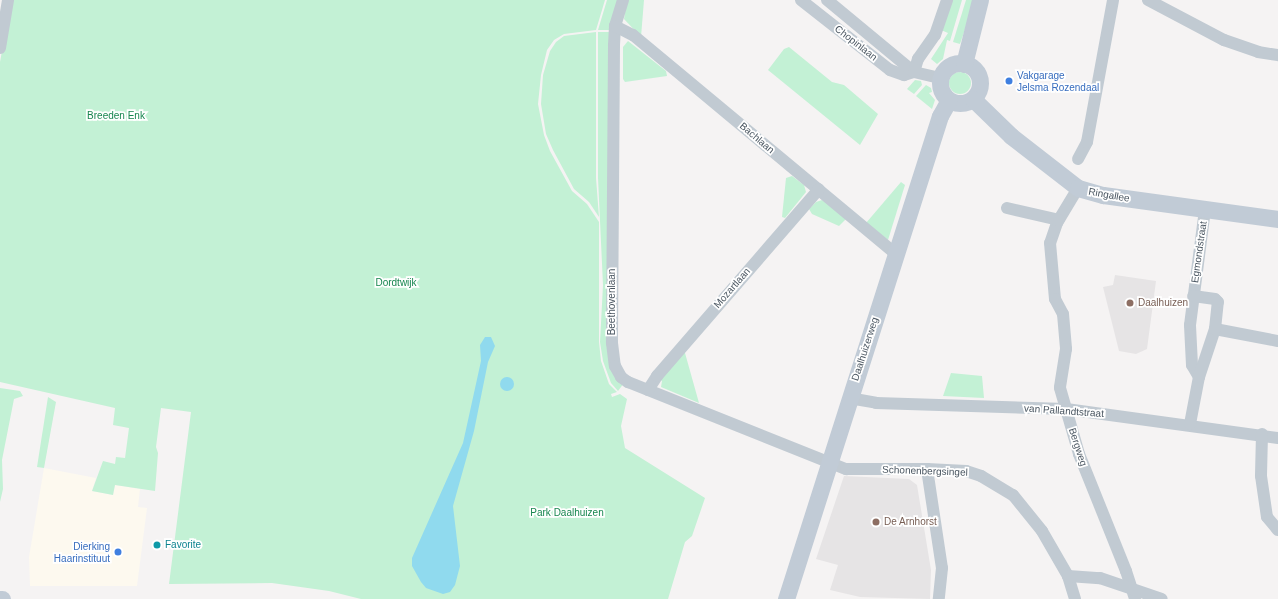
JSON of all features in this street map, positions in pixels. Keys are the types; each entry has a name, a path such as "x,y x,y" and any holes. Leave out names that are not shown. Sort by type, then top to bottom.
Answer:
{"main road":[{"path":"964,64 980,0"},
{"path":"964,64 975,70 980,78 979,89 973,98 958,103 949,100 942,92 941,78 948,68 964,64"},
{"name":"Ringallee","path":"973,98 1011,136 1078,188 1103,195 1278,219"},
{"name":"Daalhuizerweg","path":"786,599 940,116 949,100"}],"street":[{"path":"0,48 8,0"},
{"name":"Beethovenlaan","path":"623,0 615,26 612,343 615,366 621,376 648,390 829,464"},
{"name":"Chopinlaan","path":"801,0 890,70 904,75 914,72 941,78"},
{"path":"827,0 914,72 918,59 935,35 947,0"},
{"path":"1078,159 1087,142 1113,0"},
{"path":"1148,0 1224,40 1258,52 1278,55"},
{"name":"Bachlaan","path":"615,26 633,35 896,254"},
{"name":"Bergweg","path":"1078,188 1059,220 1050,243 1055,300 1063,314 1066,349 1060,388 1079,454 1135,599"},
{"name":"Mozartlaan","path":"648,390 657,376 819,189"},
{"path":"1007,208 1059,220"},
{"name":"Egmondstraat","path":"1199,377 1192,365 1190,325 1205,209"},
{"name":"Egmondstraat","path":"1190,424 1199,377 1215,329 1218,302 1215,299 1193,296"},
{"path":"1215,329 1278,341"},
{"name":"van Pallandtstraat","path":"849,398 876,403 1066,409 1190,424 1262,434 1278,438"},
{"path":"1262,434 1261,476 1267,517 1278,530"},
{"name":"Schonenbergsingel","path":"829,464 846,469 927,469 966,471 981,476 1013,495 1042,531 1068,576 1075,599"},
{"path":"927,469 942,568 939,599"},
{"path":"1068,576 1100,578 1131,587 1162,599"}],"shaded area":[{"name":"Daalhuizen","path":"1115,275 1156,281 1147,349 1136,354 1119,351 1103,287 1113,285"},
{"path":"44,468 96,478 92,491 113,495 115,485 140,489 138,507 147,508 137,586 30,586 29,557"},
{"name":"De Arnhorst","path":"844,476 909,479 917,485 931,570 930,599 860,597 830,590 838,565 816,559"}],"green space":[{"name":"Dordtwijk","path":"11,0 605,0 596,30 564,34 554,40 547,50 541,75 538,104 544,135 550,151 572,191 587,204 599,222 599,342 601,361 609,384 617,392 611,394 612,397 620,394 627,399 621,426 625,448 705,498 692,536 685,542 668,599 361,599 329,591 272,583 169,584 191,412 161,408 156,447 158,453 155,491 115,485 113,495 92,491 103,461 115,464 116,457 125,458 129,428 113,425 115,408 0,382 0,62"},
{"path":"607,0 619,0 610,30 598,30"},
{"path":"627,0 644,0 641,37 624,19"},
{"path":"950,0 962,0 950,41 947,40 943,59 937,64 931,59 948,33 941,30"},
{"path":"966,0 975,0 960,44 953,42"},
{"path":"596,32 596,178 599,217 589,202 574,189 553,150 546,134 541,104 543,75 550,51 556,42 564,36"},
{"path":"598,32 610,32 608,317 624,383 618,391 611,383 603,361 600,342 603,285 598,178"},
{"path":"628,41 666,71 667,76 625,82 623,79 623,47"},
{"path":"789,47 832,82 844,85 878,114 860,145 768,70 784,49"},
{"path":"960,72 968,75 971,83 968,91 960,94 952,91 949,83 952,75"},
{"path":"915,80 921,81 922,85 914,94 907,89"},
{"path":"926,85 931,88 932,92 929,93 935,100 932,109 916,96"},
{"path":"792,176 804,185 806,192 785,218 782,217 786,178"},
{"path":"901,182 905,185 888,240 866,223"},
{"path":"822,200 847,218 839,226 812,214 809,209 816,202"},
{"path":"683,351 685,353 699,403 661,387 662,381 660,379"},
{"path":"951,373 982,376 984,398 943,396"},
{"path":"0,388 20,391 23,396 14,399 2,460 3,489 0,502"},
{"path":"48,397 56,402 44,468 37,467"}],"water":[{"path":"485,337 491,337 495,346 488,362 474,431 453,506 460,566 455,585 450,592 443,594 426,588 412,566 412,558 463,443 481,361 480,345"},
{"path":"507,377 512,379 514,384 512,389 507,391 502,389 500,384 502,379"}],"place":[{"name":"Vakgarage Jelsma Rozendaal","path":"1009,81"},
{"name":"Daalhuizen","path":"1130,303"},
{"name":"De Arnhorst","path":"876,522"},
{"name":"Favorite","path":"157,545"},
{"name":"Dierking Haarinstituut","path":"118,552"}],"park label":[{"name":"Breeden Enk","path":"116,116"},
{"name":"Park Daalhuizen","path":"567,513"}]}
